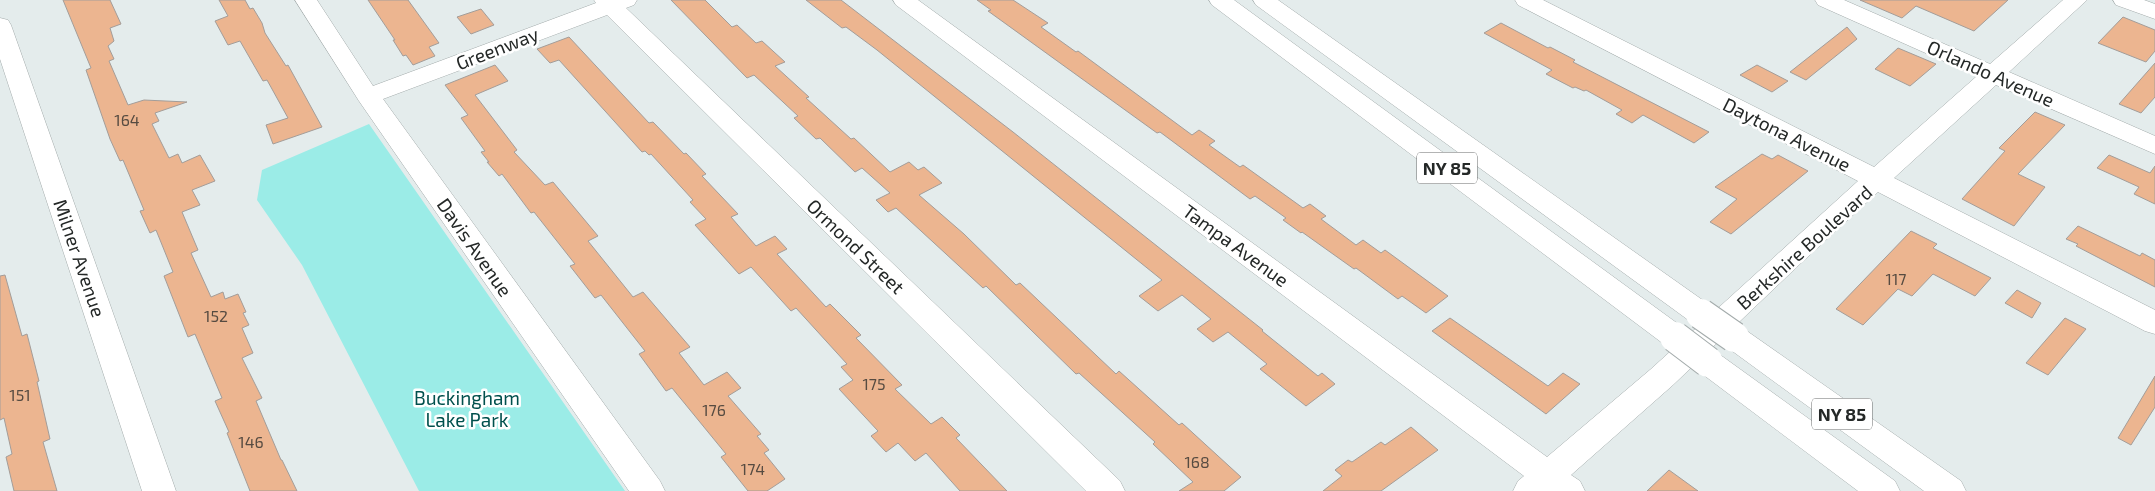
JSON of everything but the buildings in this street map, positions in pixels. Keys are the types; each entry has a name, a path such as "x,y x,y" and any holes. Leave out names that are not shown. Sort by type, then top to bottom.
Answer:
{"main road":[{"name":"Davis Avenue","path":"306,0 368,96 648,491"},
{"name":"Tampa Avenue","path":"904,0 1549,486"},
{"name":"NY 85","path":"1220,0 1883,491"},
{"name":"NY 85","path":"1264,0 1949,491"},
{"name":"Daytona Avenue","path":"1526,0 2155,323"},
{"name":"Orlando Avenue","path":"1826,0 2155,146"},
{"name":"Berkshire Boulevard","path":"1549,486 1878,180 2076,0"},
{"path":"2124,0 2155,12"},
{"name":"Greenway","path":"368,96 614,2"},
{"name":"Ormond Street","path":"614,2 1108,491"},
{"name":"Milner Avenue","path":"0,25 159,491"}],"green space":[{"name":"Buckingham Lake Park","path":"369,124 625,491 419,491 302,265 257,200 262,170"}]}
